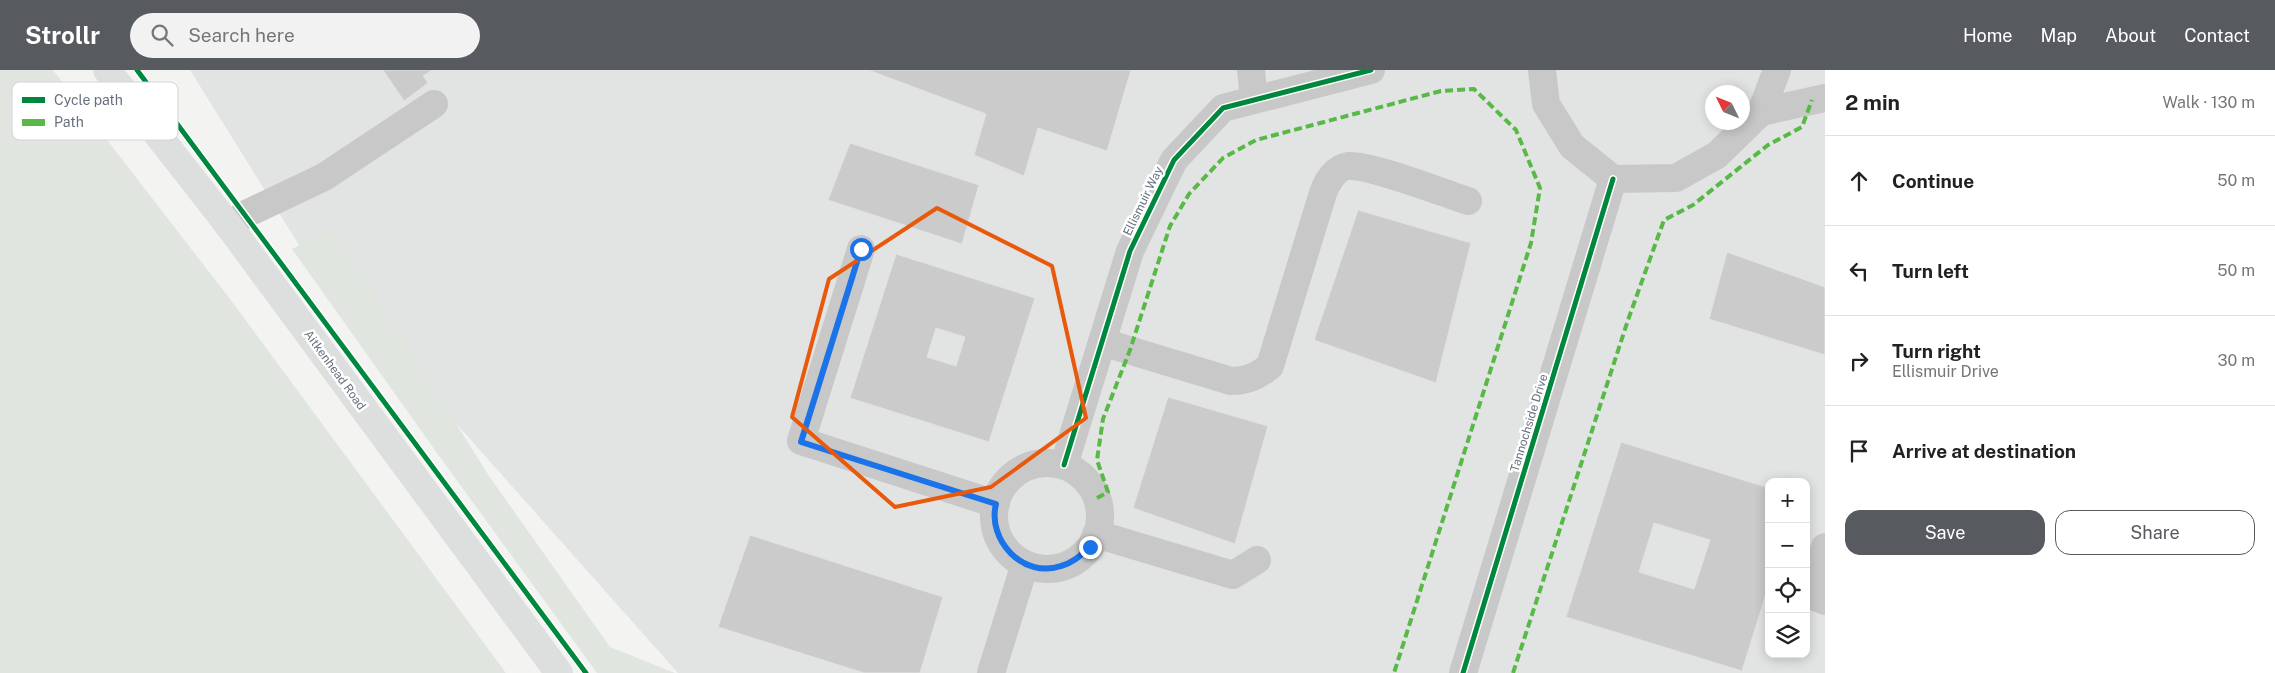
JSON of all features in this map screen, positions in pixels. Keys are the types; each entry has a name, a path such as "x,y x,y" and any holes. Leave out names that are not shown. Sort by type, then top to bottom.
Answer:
{"main road":[{"name":"Aitkenhead Road","path":"107,70 116,82"},
{"name":"Aitkenhead Road","path":"162,140 230,226 559,673"}],"street":[{"path":"1251,70 1254,100"},
{"name":"Ellismuir Way","path":"1064,465 1130,251 1174,160 1223,108 1371,70"},
{"path":"1542,70 1546,104 1572,146 1613,179 1676,178 1717,154 1761,112 1777,70"},
{"path":"1761,112 1825,98"},
{"path":"230,226 244,215 324,177 434,104"},
{"path":"1102,342 1231,381 1243,381 1258,375 1270,366 1322,193 1330,177 1347,166 1370,169 1468,201"},
{"name":"Tannochside Drive","path":"1463,673 1613,179"},
{"path":"861,249 801,442 996,504"},
{"path":"1050,462 1064,465 1080,474 1092,488 1097,498 1100,516 1096,534 1090,547 1077,559 1060,567 1044,569 1025,564 1004,547 996,531 994,513 996,504 1003,486 1015,473 1032,465 1050,462"},
{"path":"1096,534 1233,575 1258,560"},
{"path":"1813,600 1825,547"},
{"path":"991,673 1025,564"}],"highlighted area":[{"path":"937,208 1052,266 1086,418 991,487 895,507 792,417 829,279"}],"shaded area":[{"path":"0,70 53,70 62,82 12,82 12,140 107,140 230,299 506,673 0,673"},
{"path":"190,70 1825,70 1825,673 678,673 302,250"},
{"path":"334,228 489,476 610,647 675,673 597,673 292,249"}],"building":[{"path":"383,70 432,70 423,76 428,83 404,101"},
{"path":"868,70 1131,70 1107,151 1038,128 1024,176 974,155 986,114"},
{"path":"850,143 979,185 962,244 828,200"},
{"path":"1358,210 1471,243 1436,383 1314,340"},
{"path":"1727,252 1825,287 1825,355 1709,319"},
{"path":"896,254 1035,298 989,442 850,398","holes":["936,328 965,337 956,366 927,357"]},
{"path":"1168,397 1268,426 1235,544 1133,508"},
{"path":"1621,442 1765,487 1765,597 1742,671 1566,617","holes":["1654,523 1710,540 1694,589 1639,572"]},
{"path":"750,535 943,597 920,673 864,673 718,627"}],"marked path":[{"path":"1097,498 1108,492 1097,460 1103,419 1130,350 1170,226 1189,194 1223,158 1256,140 1441,91 1474,89 1516,130 1540,188 1531,243 1394,673"},
{"path":"1513,673 1628,320 1664,220 1693,205 1768,145 1802,127 1812,100"}],"cycle path":[{"path":"137,70 146,82"},
{"path":"1064,465 1130,251 1174,160 1223,108 1371,70"},
{"path":"178,125 586,673"},
{"path":"1463,673 1613,179"}],"route":[{"path":"861,249 801,442 996,504 994,513 996,531 1004,547 1011,555 1026,565 1044,569 1060,567 1077,559 1090,547"}]}
